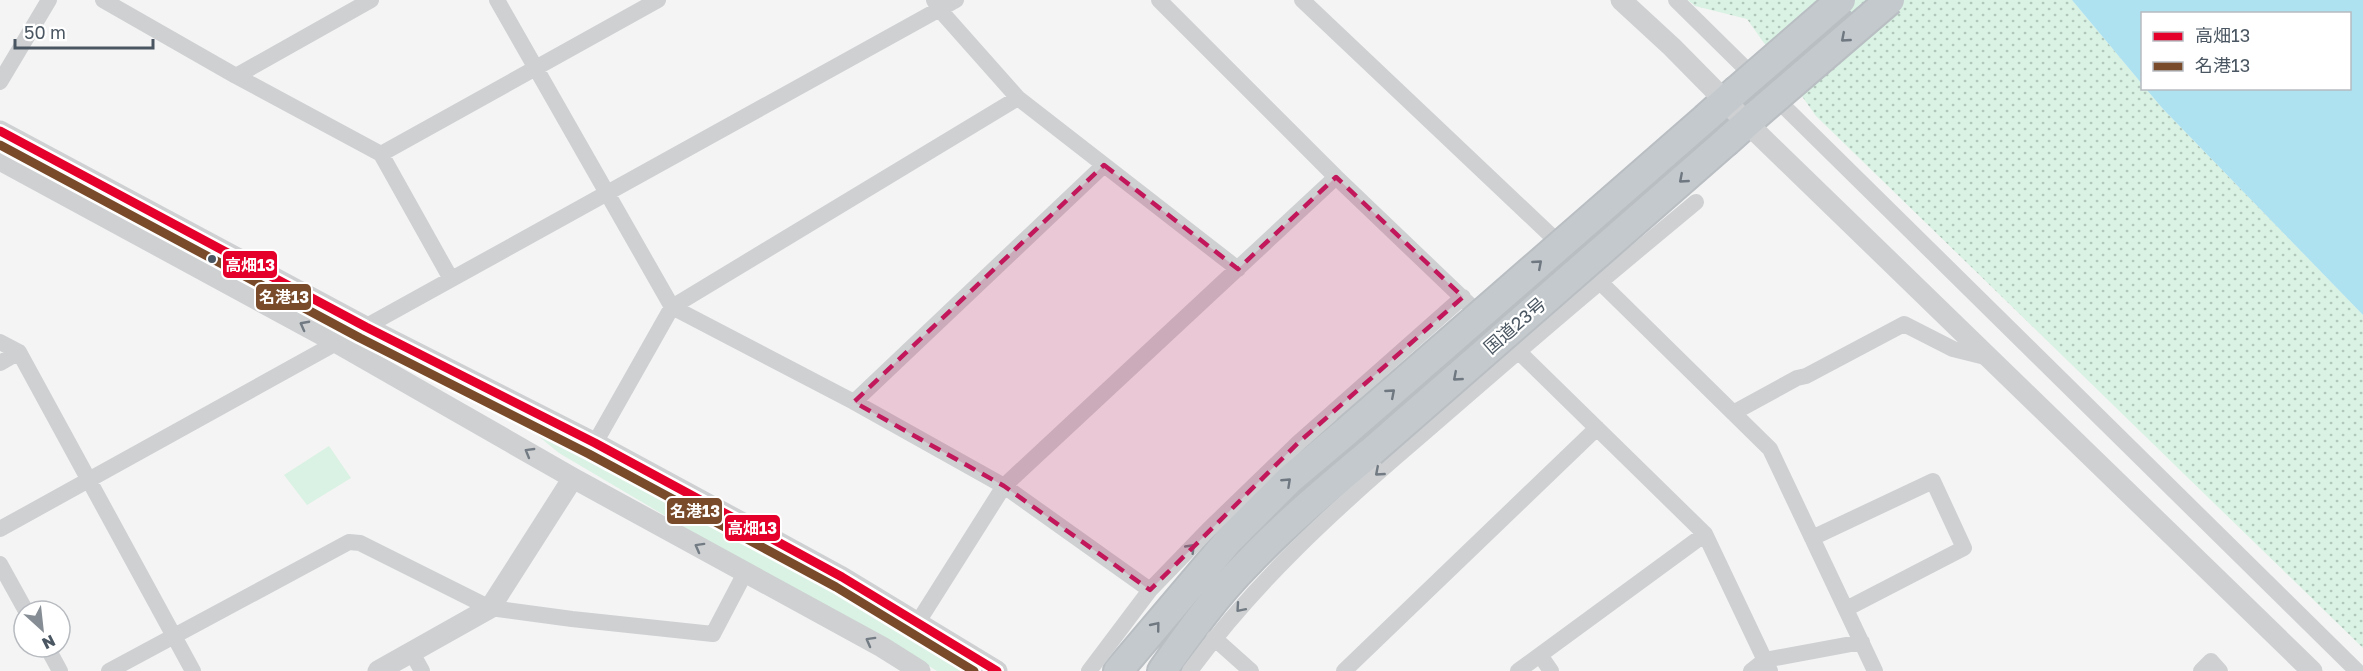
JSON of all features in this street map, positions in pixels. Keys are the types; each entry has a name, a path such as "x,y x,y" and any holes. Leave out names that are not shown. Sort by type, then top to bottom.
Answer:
{"highway":[{"name":"国道23号","path":"1118,671 1229,540 1290,479 1841,0"},
{"name":"国道23号","path":"1162,671 1186,637 1246,565 1308,504 1371,452 1890,0"}],"street":[{"path":"0,82 49,0"},
{"path":"103,0 236,76 381,154 451,279"},
{"path":"236,76 371,0"},
{"path":"497,0 672,307 854,402 1004,486 1150,590"},
{"path":"381,154 658,0"},
{"path":"0,529 366,327 937,5 956,0"},
{"path":"1159,0 1336,177 1705,534 1768,666"},
{"path":"1302,0 1600,282 1770,449 1875,671"},
{"path":"1621,0 1672,47 1743,126 1989,358 2312,671"},
{"path":"1676,0 2357,671"},
{"path":"937,5 1018,98 1238,268"},
{"path":"595,443 672,307 1018,98"},
{"path":"0,131 366,327 595,443 842,577 997,671"},
{"path":"0,160 337,343 573,478 882,647 920,671"},
{"path":"854,402 1104,165"},
{"path":"918,622 1004,486 1336,177"},
{"path":"1190,671 1214,638 1253,592 1345,501 1518,351 1696,202"},
{"path":"1089,671 1150,590 1208,530 1298,443 1462,297"},
{"path":"1733,413 1904,324 1953,349 1989,358"},
{"path":"0,342 19,352 193,671"},
{"path":"0,363 19,352"},
{"path":"1344,671 1597,428"},
{"path":"378,671 417,662 490,608 573,478"},
{"path":"1812,538 1933,482 1964,548 1846,609"},
{"path":"1518,671 1705,534"},
{"path":"109,671 350,542 360,543 490,608 572,620 713,634 745,573"},
{"path":"0,564 19,599"},
{"path":"1214,638 1251,671"},
{"path":"1751,671 1862,642"},
{"path":"1540,655 1551,671"},
{"path":"2201,671 2211,661 2220,671"}],"highlighted area":[{"path":"1104,165 1238,269 1336,177 1463,297 1298,443 1150,590 1004,486 854,402"}],"green space":[{"path":"1688,0 2072,0 2141,83 2141,90 2147,90 2363,315 2363,648 1816,116 1747,19 1695,6"},
{"path":"500,405 843,588 965,671 937,671 886,639 696,534 559,453"},
{"path":"329,446 351,478 307,505 284,475"}],"water":[{"path":"2072,0 2363,0 2363,315 2147,90 2351,90 2351,12 2141,12 2141,83"}],"transit line":[{"name":"高畑13","path":"0,131 366,327 595,443 765,535 842,577 997,671"},
{"name":"名港13","path":"0,145 360,338 589,454 836,587 974,671"}]}
